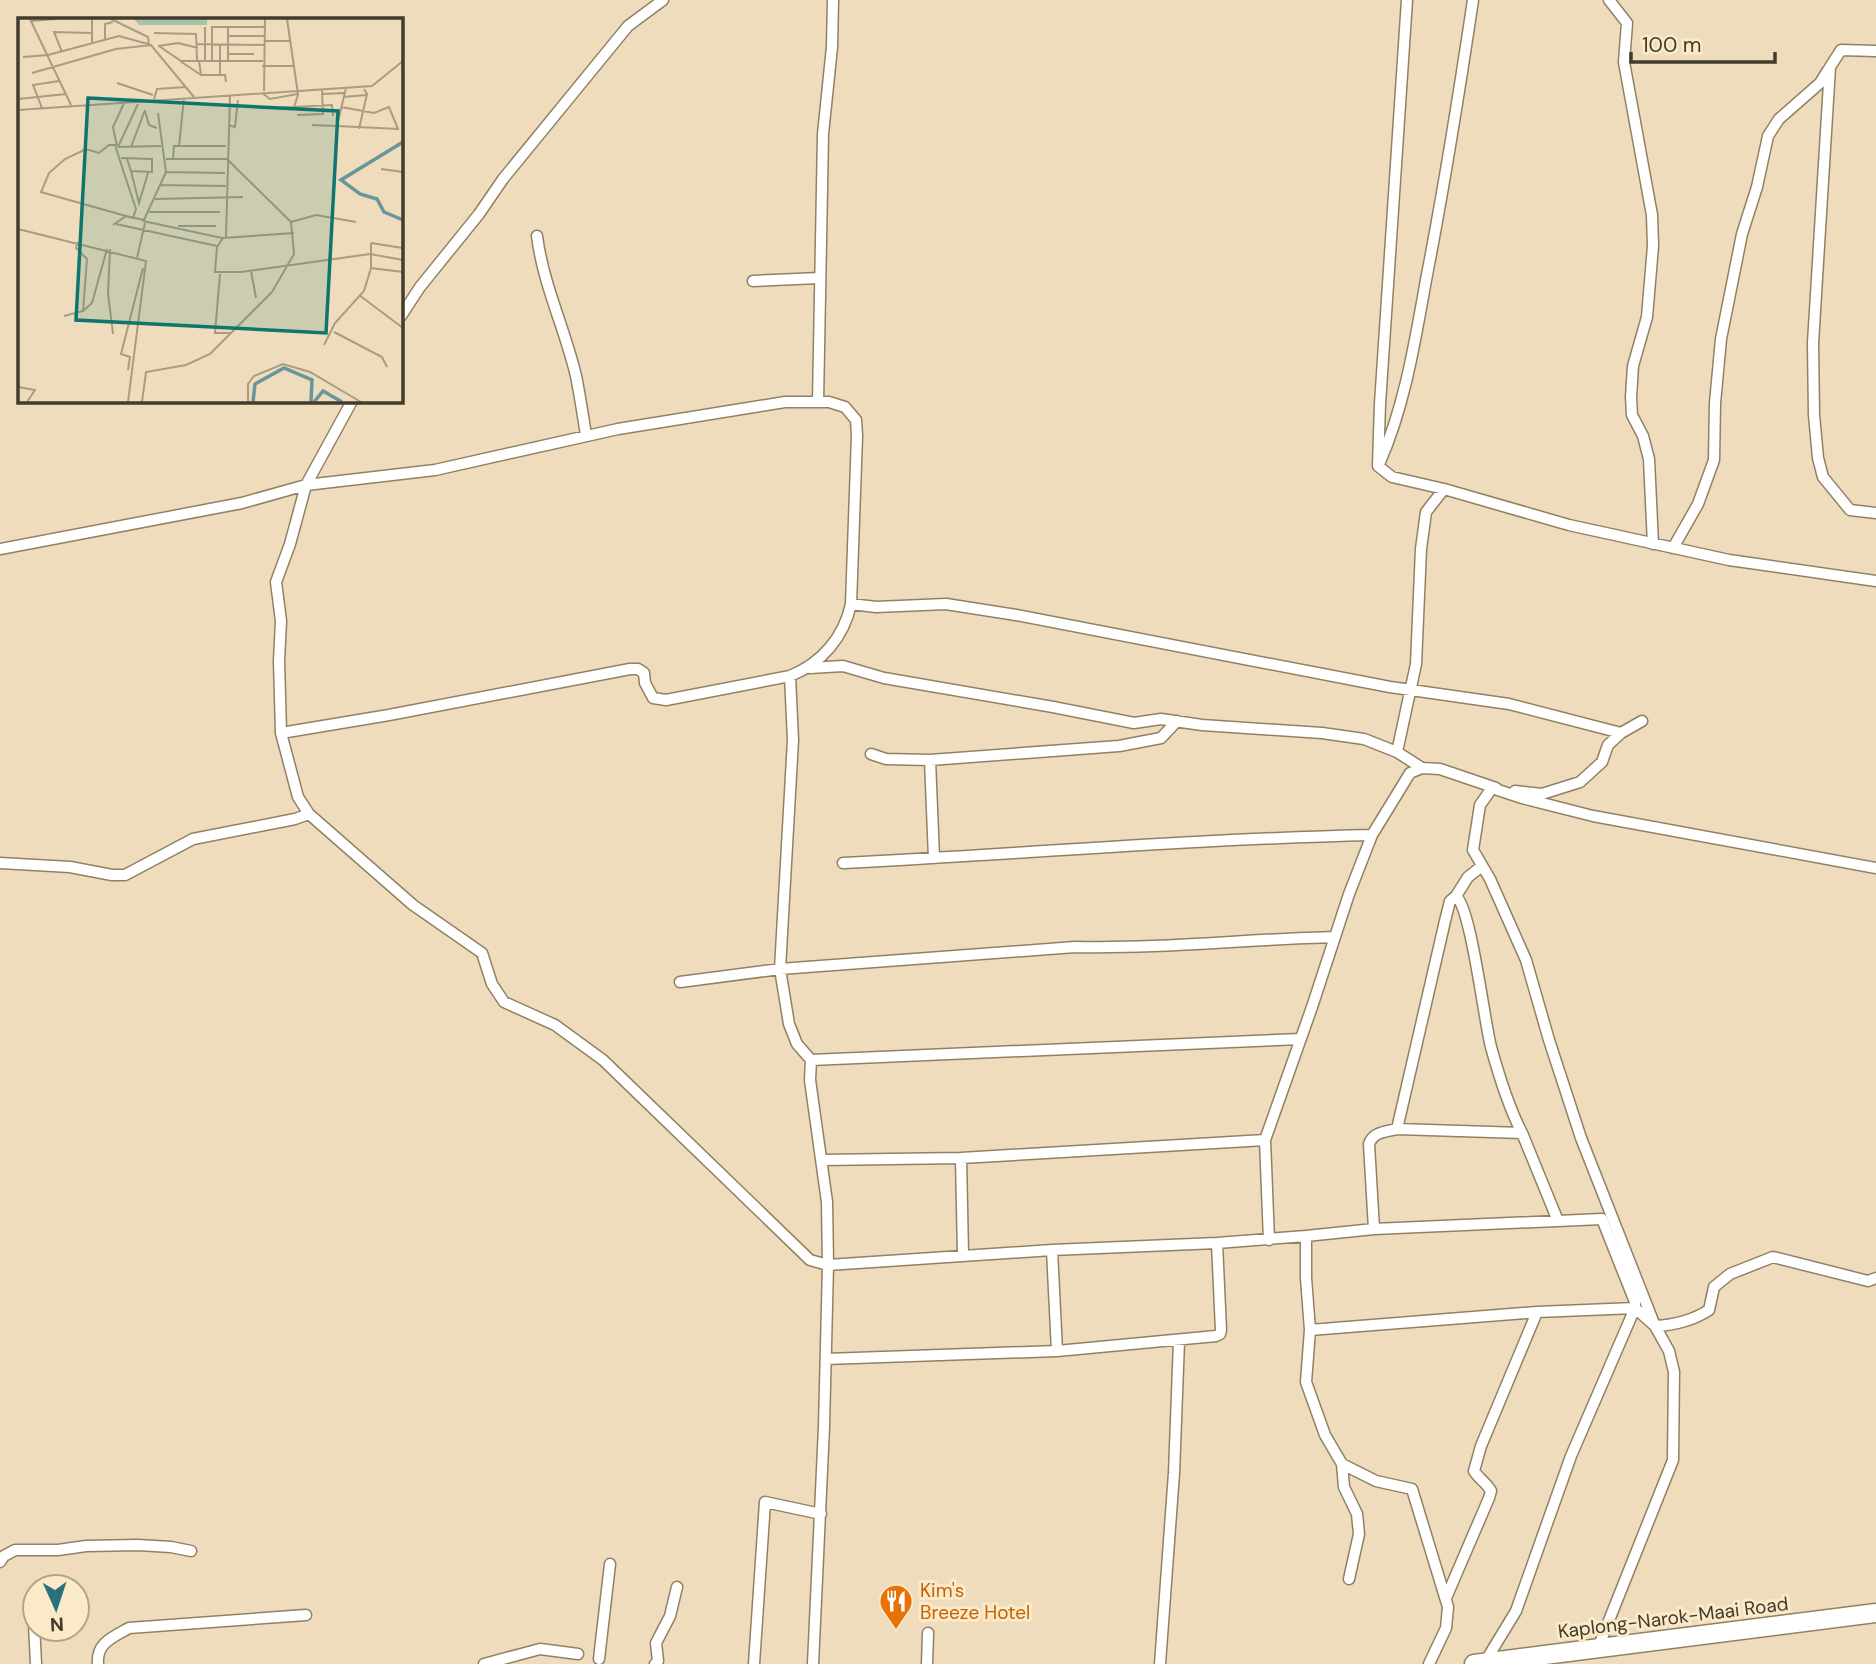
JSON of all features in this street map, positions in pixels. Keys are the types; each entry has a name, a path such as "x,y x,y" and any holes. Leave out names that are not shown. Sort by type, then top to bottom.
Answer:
{"highway":[{"name":"Kaplong-Narok-Maai Road","path":"1479,1663 1876,1613"}],"street":[{"path":"402,314 503,179 628,26 663,0"},
{"path":"818,402 822,134 832,47 832,0"},
{"path":"1378,466 1407,0"},
{"path":"1378,466 1396,420 1413,353 1473,0"},
{"path":"1609,0 1627,23 1623,62 1653,215 1647,317 1633,366 1632,397 1632,415 1643,436 1649,459 1653,544"},
{"path":"1673,548 1698,504 1714,460 1714,403 1721,339 1742,234 1757,187 1768,136 1779,118 1820,83 1841,50 1876,51"},
{"path":"1830,66 1813,343 1818,458 1824,477 1850,510 1876,513"},
{"path":"537,236 541,264 576,375 586,435"},
{"path":"753,281 819,278"},
{"path":"351,402 306,485 290,544 276,582 281,621 281,733 294,787 309,814 413,905 482,953 492,984 504,1002 555,1025 603,1060 810,1260 828,1265 963,1255 1269,1240 1374,1229 1602,1219 1635,1308 1572,1455 1516,1611 1479,1663"},
{"path":"0,549 242,503 306,485 435,470 666,419 785,402 818,402 845,407 856,420 858,436 851,604 845,628 820,660 809,668 790,676 666,700 653,698 645,683 644,673 638,669 630,669 281,733"},
{"path":"1378,466 1392,477 1444,489 1530,515 1653,544 1729,560 1876,581"},
{"path":"1397,752 1416,664 1420,562 1426,512 1444,489"},
{"path":"851,604 876,607 957,605 1092,628 1410,690 1509,704 1621,733"},
{"path":"809,668 843,666 884,678 1134,723 1161,719 1202,725 1322,733 1364,740 1397,752 1422,768"},
{"path":"790,676 793,740 780,969 789,1024 797,1044 811,1060 810,1080 827,1202 828,1265 821,1514 813,1664"},
{"path":"871,754 886,759 930,760 1119,746 1161,738 1177,721"},
{"path":"1492,788 1542,794 1580,782 1602,762 1608,745 1621,733 1642,721"},
{"path":"930,760 934,858"},
{"path":"1269,1240 1265,1140 1372,835 1410,773 1422,768 1440,769 1521,798 1594,816 1876,868"},
{"path":"1492,788 1480,805 1473,850 1490,879 1526,960 1581,1138 1655,1326 1669,1351 1674,1372 1673,1460 1598,1648"},
{"path":"0,863 70,867 112,876 125,875 193,839 309,814"},
{"path":"843,863 1217,840 1372,835"},
{"path":"1397,1129 1450,901 1468,877 1482,866"},
{"path":"1456,896 1461,902 1490,1044 1506,1096 1558,1221"},
{"path":"680,982 780,969 1075,947 1124,948 1335,937"},
{"path":"811,1060 1300,1039"},
{"path":"1374,1229 1369,1144 1371,1137 1397,1129 1522,1133"},
{"path":"822,1160 961,1158 1265,1140"},
{"path":"961,1158 963,1255"},
{"path":"1306,1236 1310,1330 1306,1382 1325,1435 1342,1464 1344,1487 1357,1514 1359,1534 1349,1579"},
{"path":"825,1359 1057,1351 1179,1341 1220,1334 1217,1243"},
{"path":"1052,1250 1057,1351"},
{"path":"1310,1330 1537,1312 1635,1308 1655,1326 1674,1325 1698,1317 1709,1310 1714,1287 1730,1274 1773,1257 1868,1281 1876,1278"},
{"path":"1446,1598 1489,1498 1490,1491 1485,1481 1478,1478 1474,1471 1481,1446 1537,1312"},
{"path":"1160,1664 1174,1473 1179,1341"},
{"path":"1342,1464 1376,1481 1412,1489 1448,1607 1446,1628 1429,1664"},
{"path":"754,1664 765,1502 821,1514"},
{"path":"1,1558 15,1550 58,1550 86,1546 160,1546 191,1551"},
{"path":"599,1659 610,1564"},
{"path":"658,1663 656,1643 670,1616 677,1587"},
{"path":"98,1664 97,1655 108,1637 129,1628 306,1615"},
{"path":"926,1664 928,1633"},
{"path":"35,1643 36,1664"},
{"path":"484,1664 540,1649 578,1654"}],"place":[{"name":"Kim's Breeze Hotel","path":"896,1631"}]}
